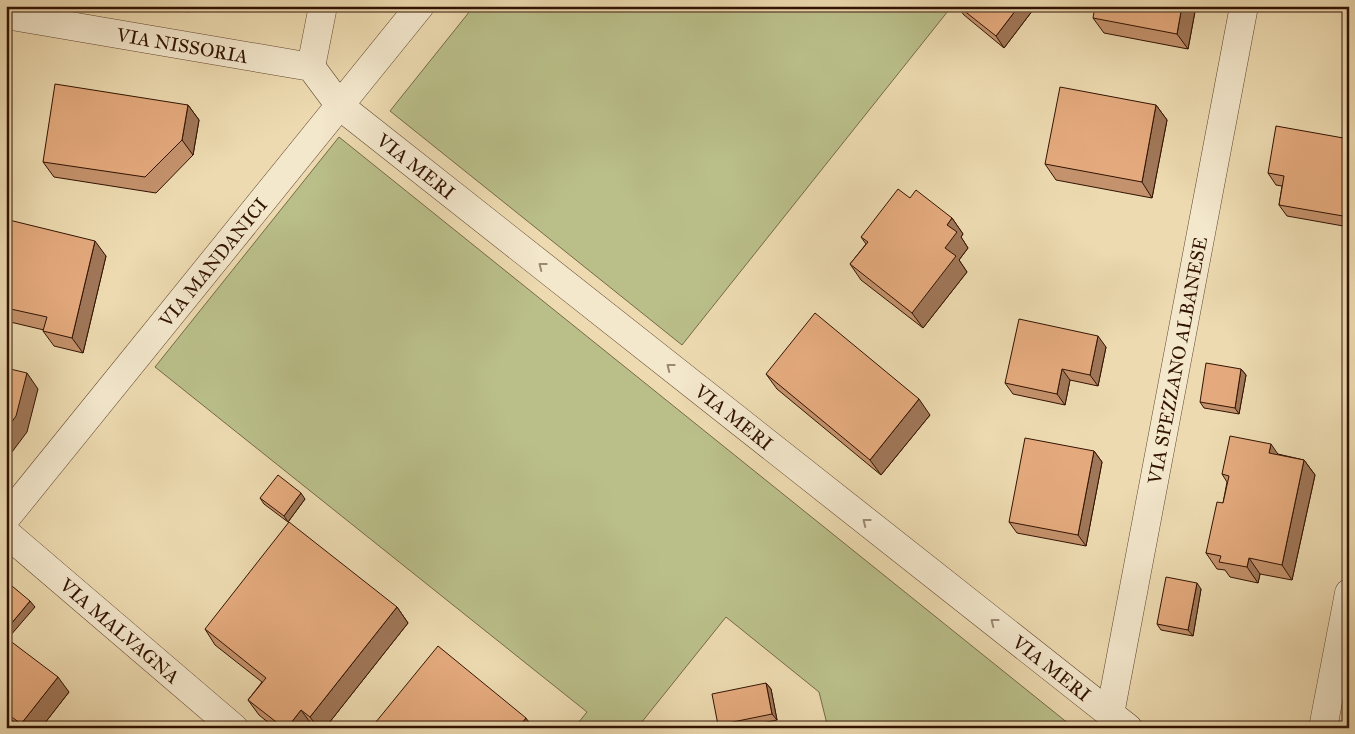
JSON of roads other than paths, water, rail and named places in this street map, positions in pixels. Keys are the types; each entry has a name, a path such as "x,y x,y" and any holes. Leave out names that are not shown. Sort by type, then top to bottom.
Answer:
{"street":[{"path":"323,6 311,67 340,106"},
{"name":"VIA MANDANICI","path":"6,518 420,6"},
{"name":"VIA SPEZZANO ALBANESE","path":"1119,721 1244,6"},
{"name":"VIA NISSORIA","path":"6,15 311,67"},
{"name":"VIA MERI","path":"340,106 1119,721"},
{"name":"VIA MALVAGNA","path":"6,533 234,728"},
{"path":"1323,728 1349,592"}]}
